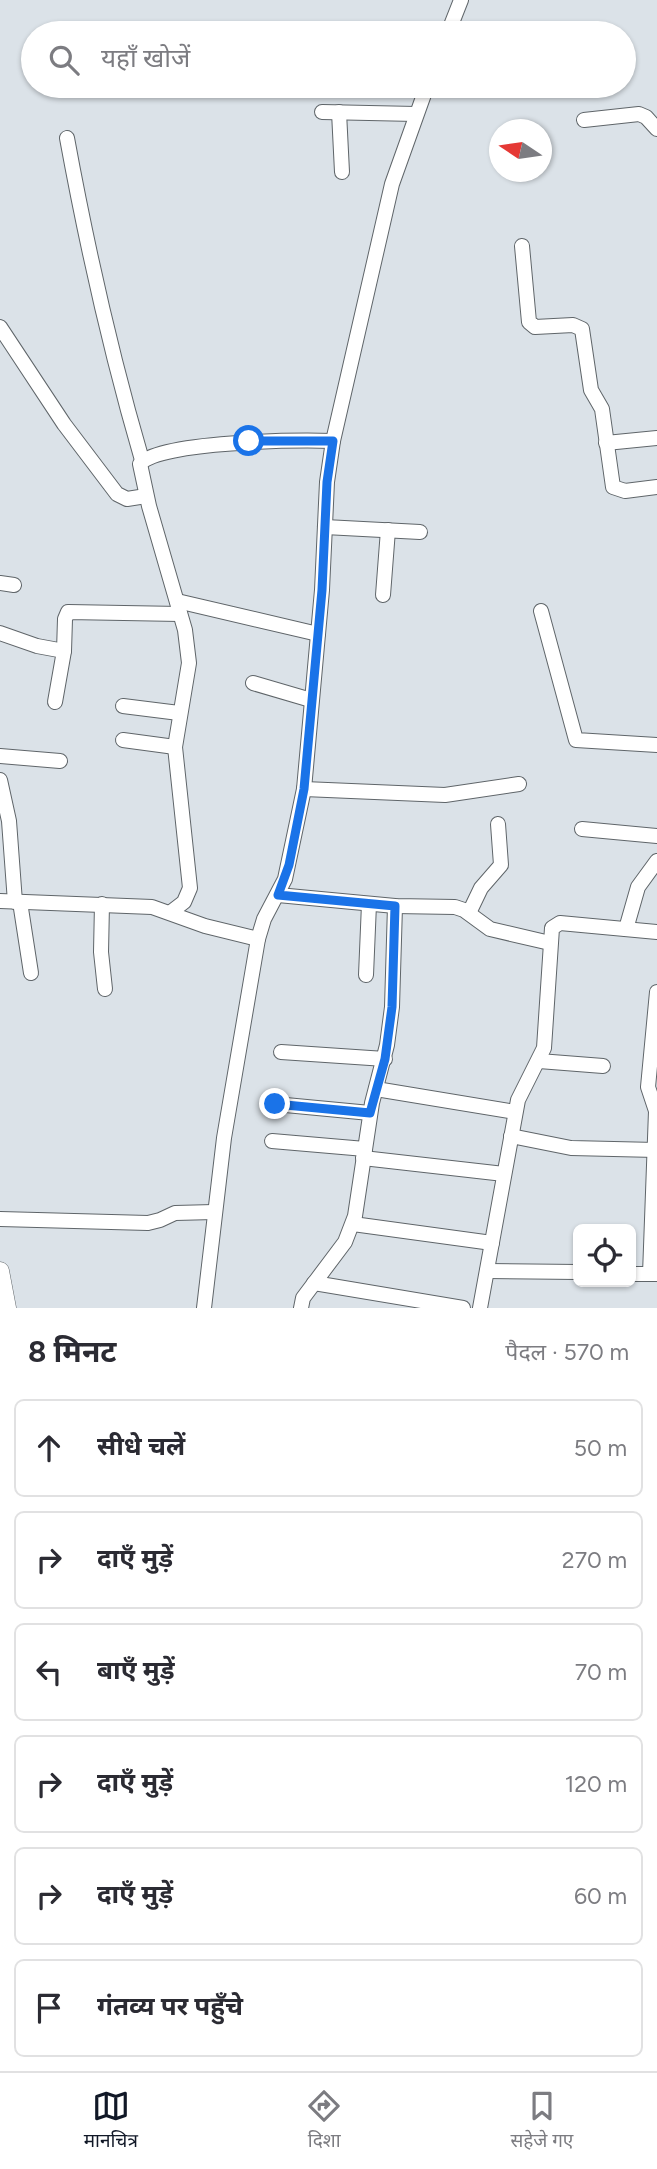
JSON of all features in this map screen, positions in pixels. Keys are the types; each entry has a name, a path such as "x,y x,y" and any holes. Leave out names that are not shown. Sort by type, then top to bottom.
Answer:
{"main road":[{"path":"0,1271 7,1308"}],"street":[{"path":"452,21 461,0"},
{"path":"204,1308 214,1212 258,939 264,919 278,895 289,865 304,789 318,634 327,482 333,441 392,184 422,98"},
{"path":"322,112 416,114"},
{"path":"339,112 341,172"},
{"path":"584,120 639,114 646,117 657,129"},
{"path":"67,138 89,258 122,393 142,460 139,468 185,630 189,663 174,747 190,888 184,902 171,912"},
{"path":"522,246 530,323 535,327 573,325 582,329 591,390 602,409 613,487 625,491 657,487"},
{"path":"0,327 64,424 117,494 127,499 146,496"},
{"path":"606,443 657,438"},
{"path":"142,460 184,450 249,441 333,441"},
{"path":"325,527 420,532"},
{"path":"383,595 388,530"},
{"path":"55,702 64,652 65,619 66,614 71,611 178,607 318,634"},
{"path":"541,611 576,740 657,745"},
{"path":"0,633 64,652"},
{"path":"253,683 311,700"},
{"path":"123,706 179,713"},
{"path":"122,740 174,747"},
{"path":"0,755 60,761"},
{"path":"0,780 9,821 12,902 31,973"},
{"path":"304,789 445,795 519,784"},
{"path":"469,913 481,888 500,864 498,824"},
{"path":"582,829 657,836"},
{"path":"626,929 638,887 657,861"},
{"path":"278,895 395,906 455,907 469,913 491,929 550,943"},
{"path":"12,902 152,907 205,926 258,939"},
{"path":"102,904 101,952 105,989"},
{"path":"366,975 369,904"},
{"path":"301,1308 303,1298 345,1242 353,1224 370,1113 385,1059 392,1007 395,906"},
{"path":"480,1308 515,1112 521,1091 544,1048 552,928 560,922 657,932"},
{"path":"653,1274 656,1111 648,1087 657,992"},
{"path":"281,1052 385,1059"},
{"path":"539,1061 603,1066"},
{"path":"376,1088 515,1112"},
{"path":"275,1104 370,1113"},
{"path":"511,1136 571,1148 656,1150"},
{"path":"272,1141 504,1174"},
{"path":"0,1219 148,1223 174,1213 214,1212"},
{"path":"353,1224 492,1243"},
{"path":"487,1270 573,1272"},
{"path":"314,1283 463,1308"}],"route":[{"path":"249,441 333,441 327,482 322,590 304,789 289,865 278,895 395,906 392,1007 385,1059 370,1113 275,1104"}]}
